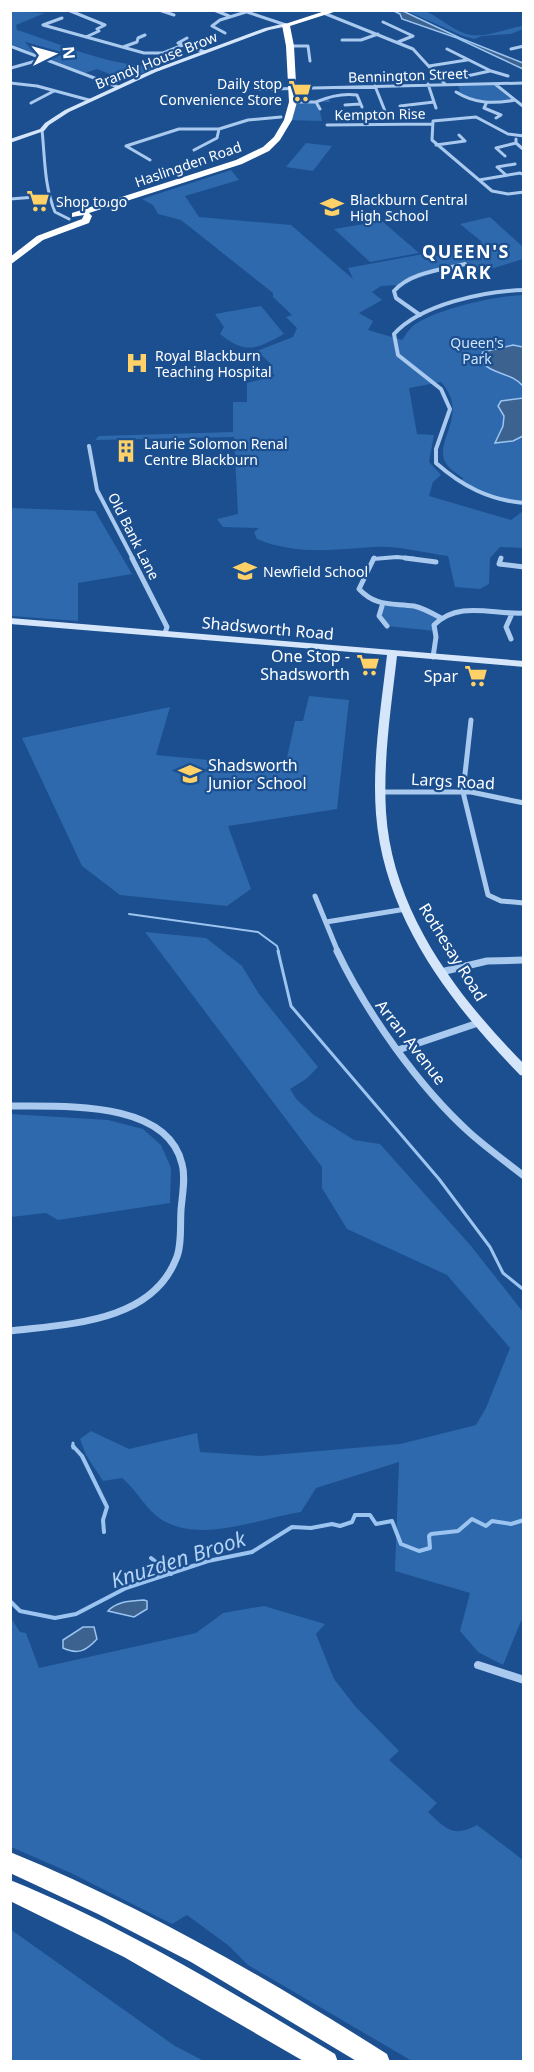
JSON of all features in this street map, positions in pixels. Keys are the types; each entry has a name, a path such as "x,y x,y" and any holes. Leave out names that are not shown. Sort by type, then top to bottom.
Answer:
{"highway":[{"path":"286,25 336,10"},
{"name":"Haslingden Road","path":"73,218 86,220 91,213 239,162 266,149 277,138 287,122 293,102 290,46 286,25"},
{"path":"10,262 40,238 62,229 73,218"},
{"path":"10,1862 100,1902 231,1972 379,2061"},
{"path":"10,1890 180,1974 327,2061"}],"street":[{"path":"68,10 105,25 97,29 99,31 96,33 85,37"},
{"path":"159,10 174,15"},
{"path":"214,10 230,16"},
{"path":"225,33 212,26 244,11 286,25"},
{"path":"326,14 417,52 445,84"},
{"path":"62,18 43,25 144,53 163,52 183,45"},
{"path":"383,22 413,36 397,42"},
{"name":"Brandy House Brow","path":"10,141 42,130 54,119 118,87 267,29 286,25"},
{"path":"342,40 361,40 378,34"},
{"path":"123,47 136,42 138,38 145,35"},
{"path":"187,38 178,43 205,52"},
{"path":"503,44 512,49 524,46"},
{"path":"290,46 308,46 310,62"},
{"path":"10,48 118,87"},
{"path":"447,49 491,71 508,76"},
{"path":"11,68 43,59"},
{"path":"429,66 468,60"},
{"path":"467,76 491,71"},
{"name":"Bennington Street","path":"255,87 255,89 293,89 520,82"},
{"path":"10,83 55,90 89,100"},
{"path":"495,83 524,107"},
{"path":"428,84 436,108"},
{"path":"375,86 385,111"},
{"path":"31,103 55,90"},
{"path":"456,92 463,97 486,104 514,100"},
{"path":"293,102 316,102 332,95 353,94 357,95 361,106 345,105"},
{"path":"316,102 320,109"},
{"path":"400,106 413,105 412,102 434,102"},
{"path":"486,104 484,108 501,115 496,118"},
{"path":"443,112 445,118"},
{"path":"150,160 126,146 179,129 219,129 248,120 281,117"},
{"path":"524,136 502,132 482,118 445,118 433,121 432,124 432,140 436,145 479,180 498,193 524,192"},
{"name":"Kempton Rise","path":"327,125 432,124"},
{"path":"194,150 217,138 219,129"},
{"path":"42,130 43,173 49,196 55,212 73,218"},
{"path":"436,145 465,141 459,135"},
{"path":"516,136 516,143 524,150"},
{"path":"505,156 496,148 516,143"},
{"path":"506,175 497,167 515,164"},
{"path":"479,180 520,173 524,175"},
{"path":"10,199 49,196"},
{"path":"420,315 396,298 394,291 398,285 428,273 465,264"},
{"path":"524,290 493,293 420,315 404,323 394,334 398,355 441,389 450,409 436,449 436,463 456,482 481,494 511,503 524,503"},
{"name":"Old Bank Lane","path":"89,446 97,490 167,627 165,633"},
{"path":"436,562 397,557 374,558 359,588 366,598 382,606 417,608 441,618"},
{"path":"501,558 499,564 524,567"},
{"path":"382,606 379,616 387,626"},
{"path":"433,657 436,637 434,626 441,618 471,610 495,611 512,616 524,613"},
{"path":"511,639 506,627 512,616"},
{"name":"Shadsworth Road","path":"10,621 392,655 524,664"},
{"name":"Rothesay Road","path":"392,655 380,762 381,816 389,860 406,909 441,972 478,1023 524,1072"},
{"path":"471,720 463,792 488,895 495,900 524,903"},
{"name":"Largs Road","path":"380,792 463,792 512,799 524,803"},
{"name":"Arran Avenue","path":"315,896 338,953 366,1007 398,1050 431,1091 469,1132 524,1176"},
{"path":"326,922 406,909"},
{"path":"441,972 487,961 524,960"},
{"path":"398,1050 478,1023"},
{"path":"10,1106 116,1111 163,1131 178,1153 183,1166 177,1257 165,1281 150,1295 127,1309 104,1316 10,1331"},
{"path":"478,1665 524,1680"}],"green space":[{"path":"10,11 45,13 16,25 17,30 106,59 143,66 162,66 124,80 97,69 85,73 11,44"},
{"path":"407,11 427,12 465,34 485,35 523,26 523,29 511,34 482,36 474,39"},
{"path":"495,83 515,100 486,104 456,92 460,90 457,84"},
{"path":"328,97 330,102 318,102 322,121 288,120 293,102 317,102"},
{"path":"306,143 332,146 313,171 286,167"},
{"name":"Queen's Park","path":"231,170 239,180 185,196 199,217 291,225 353,279 348,268 423,254 438,256 482,242 460,224 490,217 523,247 523,259 478,273 466,262 398,285 381,286 372,292 382,300 359,313 373,321 368,330 402,340 414,325 437,314 482,301 523,295 523,503 511,503 461,484 463,478 448,466 444,457 443,448 452,418 449,394 441,382 409,388 417,434 434,435 429,462 441,475 433,482 429,496 511,520 523,511 523,548 500,547 490,558 489,584 480,589 455,587 448,556 383,547 300,549 257,539 254,532 259,528 223,527 217,519 238,514 234,437 95,440 99,436 233,432 233,402 247,402 247,383 275,376 270,370 271,364 257,351 293,337 297,328 286,317 292,315 273,297 273,293 181,220 158,214 153,205 142,199"},
{"path":"382,221 419,253 370,262 334,229"},
{"path":"261,306 284,334 251,348 237,345 220,334 224,327 215,314"},
{"path":"11,508 95,511 132,574 78,583 78,621 11,616"},
{"path":"382,606 408,606 441,618 434,625 435,631 387,626 379,616"},
{"name":"Shadsworth Junior School","path":"309,696 349,700 337,809 228,826 251,889 227,906 120,895 82,866 22,738 170,707 156,755 285,767 295,721 303,721"},
{"path":"145,932 206,938 242,966 259,994 318,1067 306,1079 290,1089 297,1100 314,1115 354,1140 380,1144 471,1246 523,1312 523,1621 521,1621 503,1665 478,1652 460,1631 470,1593 395,1571 399,1462 316,1488 301,1512 232,1527 196,1530 179,1527 158,1517 122,1478 103,1481 86,1455 80,1439 91,1431 129,1449 197,1433 200,1452 261,1456 400,1444 476,1425 486,1408 510,1348 447,1275 347,1229 322,1188 322,1167"},
{"path":"10,1114 108,1120 143,1129 161,1145 171,1168 170,1203 58,1220 46,1213 11,1217"},
{"path":"264,1606 325,1624 316,1634 334,1679 355,1706 399,1751 389,1760 437,1803 428,1812 450,1830 462,1831 477,1825 523,1860 523,2061 412,2061 248,1965 229,1946 187,1915 172,1924 71,1873 11,1847 11,1618 20,1632 26,1633 39,1668 196,1633 223,1613"},
{"path":"10,1929 175,2046 204,2061 11,2061"}],"shaded area":[{"path":"394,11 403,11 460,38 523,63 523,69 457,38 402,19 400,14"},
{"path":"513,345 523,347 523,386 513,378 491,369 479,360 483,352"},
{"path":"523,398 523,436 513,441 495,443 503,426 504,416 498,406 501,401"},
{"path":"147,1601 147,1609 134,1617 108,1611 120,1603"},
{"path":"83,1627 94,1627 97,1639 82,1651 63,1648 63,1640"}],"waterway":[{"path":"129,914 258,932 277,946 279,952"},
{"path":"278,951 291,1006 439,1179 490,1247 503,1273 524,1290"},
{"path":"73,1446 82,1456 107,1507 103,1520 104,1532"},
{"name":"Knuzden Brook","path":"170,1573 208,1561 252,1552 292,1527 311,1528 332,1524 340,1526 352,1522 355,1515 370,1515 376,1524 392,1521 401,1544 419,1551 430,1548 429,1536 431,1534 458,1531 472,1519 486,1526 492,1521 511,1524 524,1520"},
{"path":"151,1558 170,1573"},
{"name":"Knuzden Brook","path":"10,1601 20,1611 55,1618 76,1614 126,1588 170,1573"}],"place":[{"name":"Daily stop Convenience Store","path":"300,91"},
{"name":"Shop to go","path":"38,201"},
{"name":"Blackburn Central High School","path":"332,207"},
{"name":"Royal Blackburn Teaching Hospital","path":"137,363"},
{"name":"Laurie Solomon Renal Centre Blackburn","path":"126,451"},
{"name":"Newfield School","path":"245,571"},
{"name":"One Stop - Shadsworth","path":"368,665"},
{"name":"Spar","path":"476,676"},
{"name":"Shadsworth Junior School","path":"190,774"}],"district":[{"name":"QUEEN'S PARK","path":"466,261"}]}
